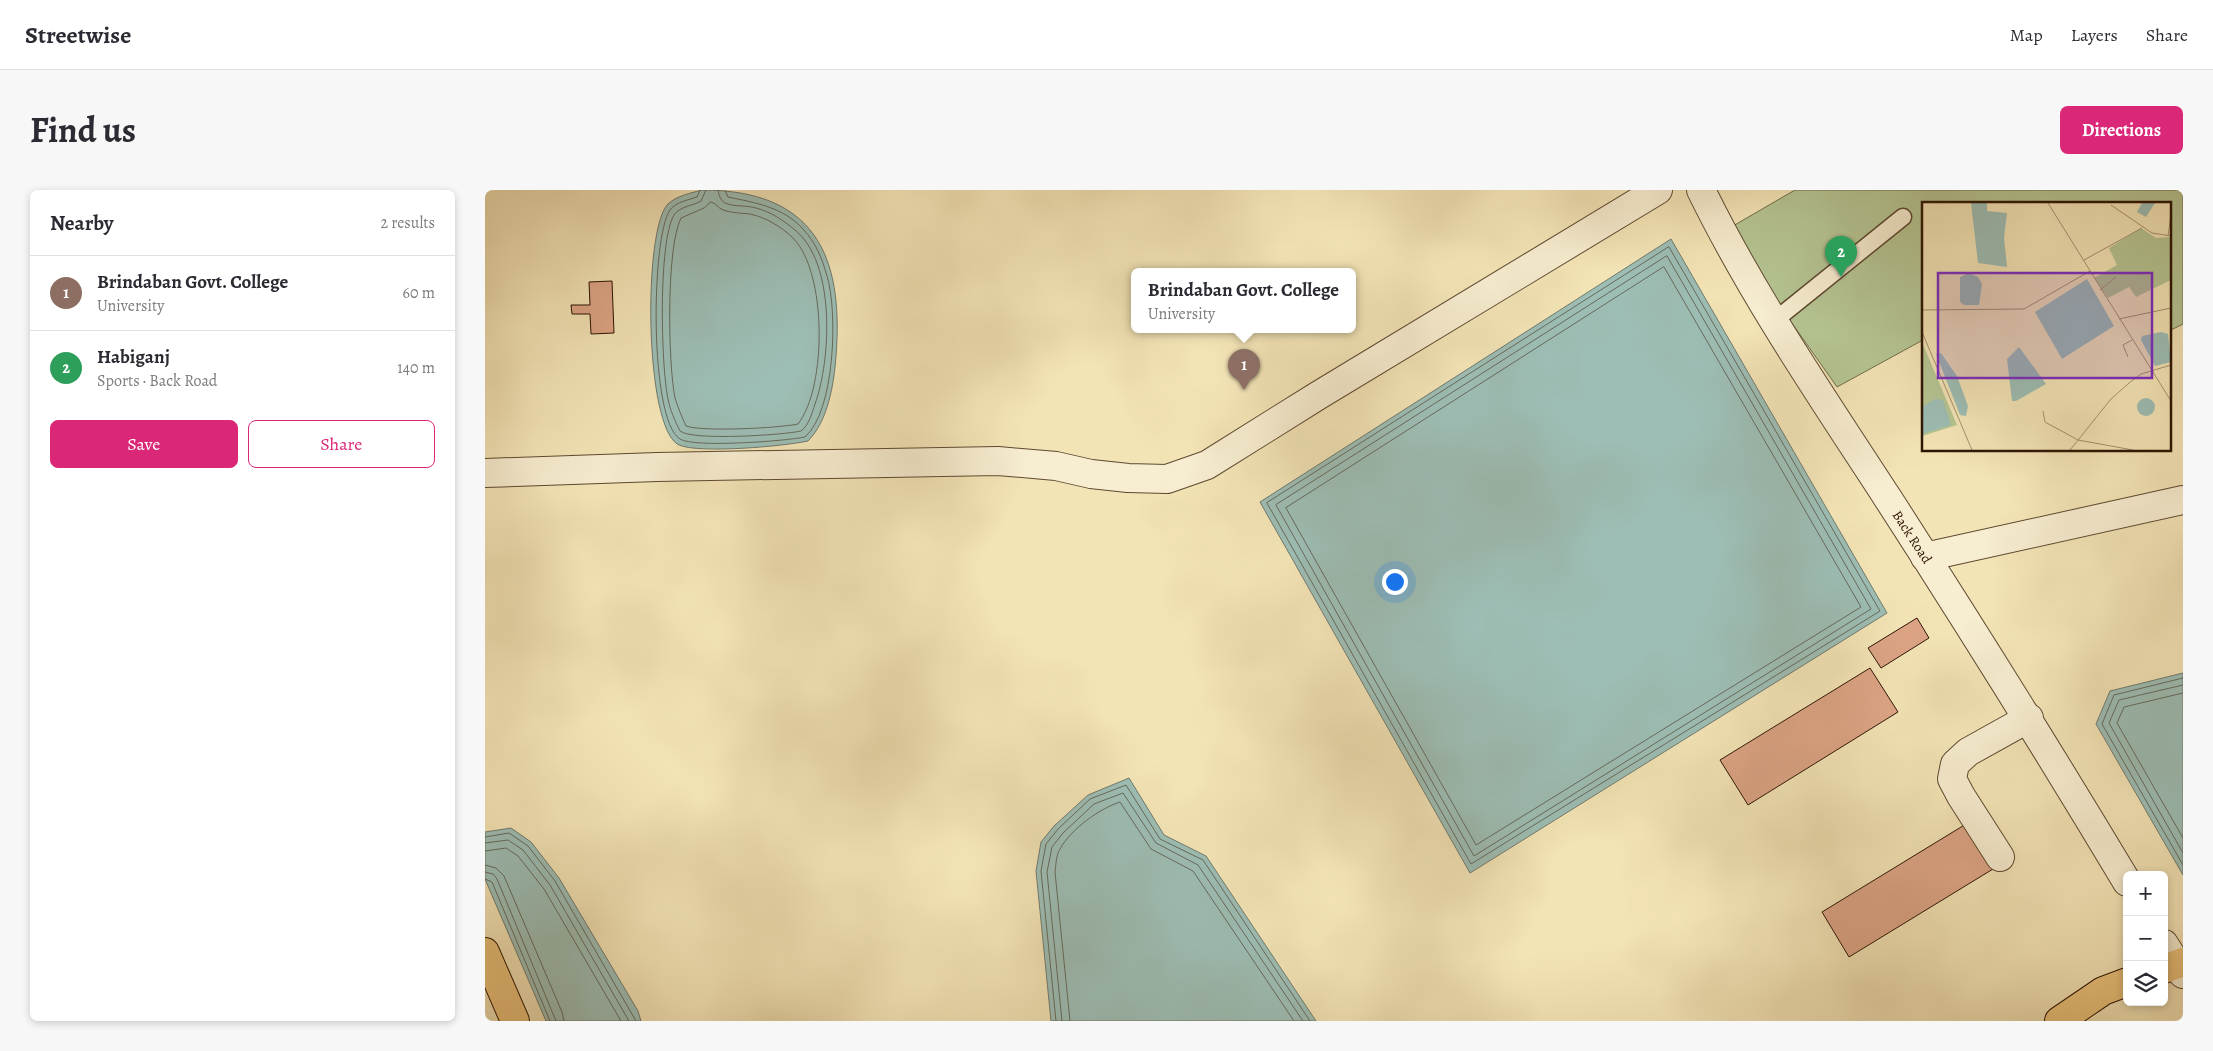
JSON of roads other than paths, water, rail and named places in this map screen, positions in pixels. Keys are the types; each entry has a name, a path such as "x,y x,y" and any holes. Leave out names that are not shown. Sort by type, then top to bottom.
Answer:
{"main road":[{"path":"485,952 515,1021"},
{"path":"2059,1021 2103,991 2123,984"}],"street":[{"path":"485,473 735,465 998,461 1056,466 1100,475 1167,479 1207,465 1658,190"},
{"name":"Back Road","path":"1701,190 1725,238 1774,322 2029,718 2123,875"},
{"path":"1925,557 2183,500"},
{"path":"2000,857 1952,779 1955,764 1968,752 2029,718"}],"lane":[{"path":"1774,322 1903,217"}],"water":[{"path":"702,190 740,193 771,202 796,216 814,235 827,259 834,287 837,320 835,367 832,390 825,413 815,433 808,441 763,447 690,448 679,445 667,431 659,404 651,328 651,287 654,250 660,221 668,204 679,197"},
{"path":"1671,239 1887,613 1470,873 1260,502"},
{"path":"2183,673 2183,875 2096,724 2110,691"},
{"path":"1129,778 1164,835 1206,856 1316,1021 1051,1021 1036,871 1041,842 1054,826 1088,795"},
{"path":"511,828 531,842 559,878 638,1011 641,1021 546,1021 485,879 485,832"}],"place":[{"name":"Habiganj","path":"1841,277"},
{"name":"Brindaban Govt. College","path":"1244,390"}]}
